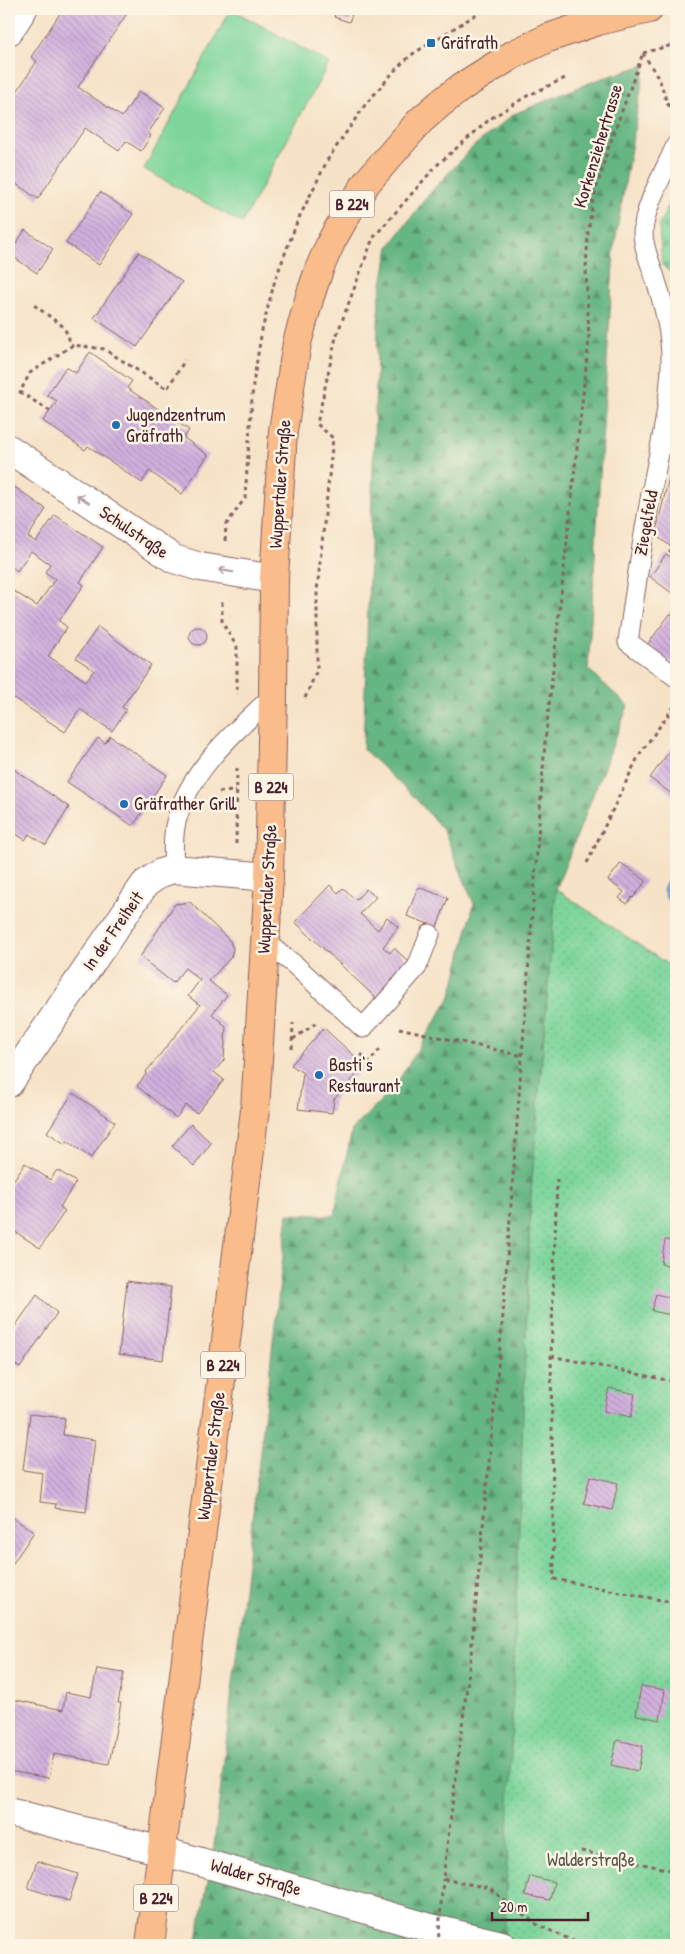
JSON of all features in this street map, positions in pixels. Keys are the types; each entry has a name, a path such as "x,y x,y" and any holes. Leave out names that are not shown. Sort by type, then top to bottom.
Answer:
{"main road":[{"name":"Wuppertaler Straße","path":"150,1945 255,1110 269,877 274,696 274,579 283,432 297,343 320,267 348,210 381,164 420,121 442,102 486,70 514,54 597,15 649,9"}],"street":[{"path":"9,31 23,9"},
{"name":"Schulstraße","path":"9,449 174,559 200,567 274,579"},
{"path":"173,869 269,877"},
{"name":"In der Freiheit","path":"9,1083 138,892 145,884 161,873 173,869"},
{"name":"Walder Straße","path":"9,1812 162,1851 427,1926 502,1945"}],"lane":[{"name":"Ziegelfeld","path":"676,145 648,209 644,225 643,236 646,250 668,324 671,368 666,414 644,532 628,642 676,677"},
{"path":"173,869 175,824 184,796 210,761 240,726 274,696"},
{"path":"265,942 295,965 363,1028 417,967 430,934"}],"path":[{"path":"676,44 642,53 660,81 667,103 676,115"},
{"name":"Korkenziehertrasse","path":"438,1945 443,1879 471,1654 503,1314 545,742 589,339 586,270 588,233 593,200 607,152 642,53"},
{"path":"237,692 304,700 317,670 317,591 333,438 317,424 336,338 374,238 437,165 490,119 527,96 565,78"},
{"path":"34,305 64,327 72,346"},
{"path":"50,412 20,392 30,373 72,346 104,349 167,389 184,360"},
{"path":"587,864 639,755 676,704"},
{"path":"236,874 236,791 240,726"},
{"path":"399,1028 522,1056"},
{"path":"556,1179 551,1356 554,1579 676,1603"},
{"path":"551,1356 676,1382"},
{"path":"581,1851 676,1871"},
{"path":"443,1879 490,1888 538,1925 582,1945"}],"green space":[{"path":"231,9 329,63 242,223 144,169"},
{"path":"645,65 614,248 588,669 628,706 556,889 531,1192 504,1945 196,1945 213,1854 288,1214 334,1216 352,1130 395,1086 451,996 474,904 444,831 416,799 363,749 379,300 389,247 428,195 474,146 514,114 594,81"},
{"path":"676,190 676,277 662,265 659,225"},
{"name":"Walderstraße","path":"556,889 676,970 676,1945 504,1945 531,1192"}],"water":[{"path":"676,869 676,907 667,900 663,890 666,882"}],"building":[{"path":"63,9 130,9 78,87 122,117 139,91 165,108 148,133 151,136 141,151 126,141 119,151 85,128 38,199 9,179 9,111 15,102 12,99 37,61 31,57"},
{"path":"337,9 356,9 349,22 334,17"},
{"path":"100,192 133,214 99,265 66,243"},
{"path":"25,230 53,249 37,273 9,254"},
{"path":"139,252 182,282 137,347 94,318"},
{"name":"Jugendzentrum Gräfrath","path":"90,352 132,381 127,388 189,430 184,438 208,455 182,494 149,471 142,483 88,446 85,450 43,421 57,401 47,395 66,367 76,373"},
{"path":"672,465 676,469 676,550 655,535"},
{"path":"9,483 46,509 28,537 36,542 55,515 103,547 80,582 84,585 59,621 67,627 48,656 86,681 94,670 76,658 98,627 151,665 122,707 126,710 112,731 80,709 65,732 9,695 9,588 37,606 55,579 45,572 50,564 31,551 17,571 9,565"},
{"path":"666,554 676,561 676,596 650,577"},
{"path":"676,607 676,666 647,645"},
{"path":"198,627 204,630 207,636 204,642 198,645 192,642 189,636 192,630"},
{"name":"Gräfrather Grill","path":"110,736 167,775 133,826 67,782 98,738 105,743"},
{"path":"676,742 676,797 650,778"},
{"path":"9,766 69,807 46,845 29,834 25,840 9,829"},
{"path":"621,863 646,881 627,904 619,898 624,892 608,880"},
{"path":"330,885 338,893 343,888 356,900 366,889 376,897 360,914 378,930 387,917 398,927 383,947 390,953 394,948 410,963 376,998 295,922"},
{"path":"418,887 448,898 437,927 407,916"},
{"path":"190,902 230,941 233,949 231,957 209,981 227,995 212,1014 226,1026 224,1060 214,1072 224,1080 197,1113 186,1105 176,1118 137,1086 200,1005 188,996 200,980 185,968 173,983 140,957 175,904"},
{"path":"324,1028 365,1066 334,1099 332,1113 298,1109 303,1073 291,1065"},
{"path":"73,1093 115,1122 91,1158 67,1141 65,1144 47,1132"},
{"path":"191,1124 211,1143 194,1166 172,1146"},
{"path":"25,1163 50,1180 57,1170 76,1182 60,1207 65,1211 40,1248 14,1231 9,1239 9,1187"},
{"path":"665,1240 676,1241 676,1266 661,1264"},
{"path":"127,1281 171,1287 163,1360 119,1354"},
{"path":"656,1294 676,1299 676,1316 652,1311"},
{"path":"37,1295 57,1313 20,1368 9,1360 9,1325 14,1328"},
{"path":"609,1388 635,1394 631,1417 604,1411"},
{"path":"30,1414 65,1418 63,1435 95,1440 86,1512 55,1508 56,1504 40,1502 43,1473 23,1470"},
{"path":"590,1476 618,1483 612,1510 584,1503"},
{"path":"9,1515 34,1532 9,1569"},
{"path":"97,1669 124,1673 118,1703 121,1703 109,1764 54,1754 49,1778 9,1771 9,1707 11,1699 63,1710 66,1692 91,1697"},
{"path":"641,1686 665,1690 660,1720 636,1715"},
{"path":"617,1740 643,1746 638,1771 611,1765"},
{"path":"37,1861 78,1874 69,1901 28,1888"},
{"path":"530,1876 554,1882 550,1900 525,1895"}],"place":[{"name":"Gräfrath","path":"431,43"},
{"name":"Jugendzentrum Gräfrath","path":"116,425"},
{"name":"Gräfrather Grill","path":"124,804"},
{"name":"Basti‘s Restaurant","path":"319,1075"}]}
